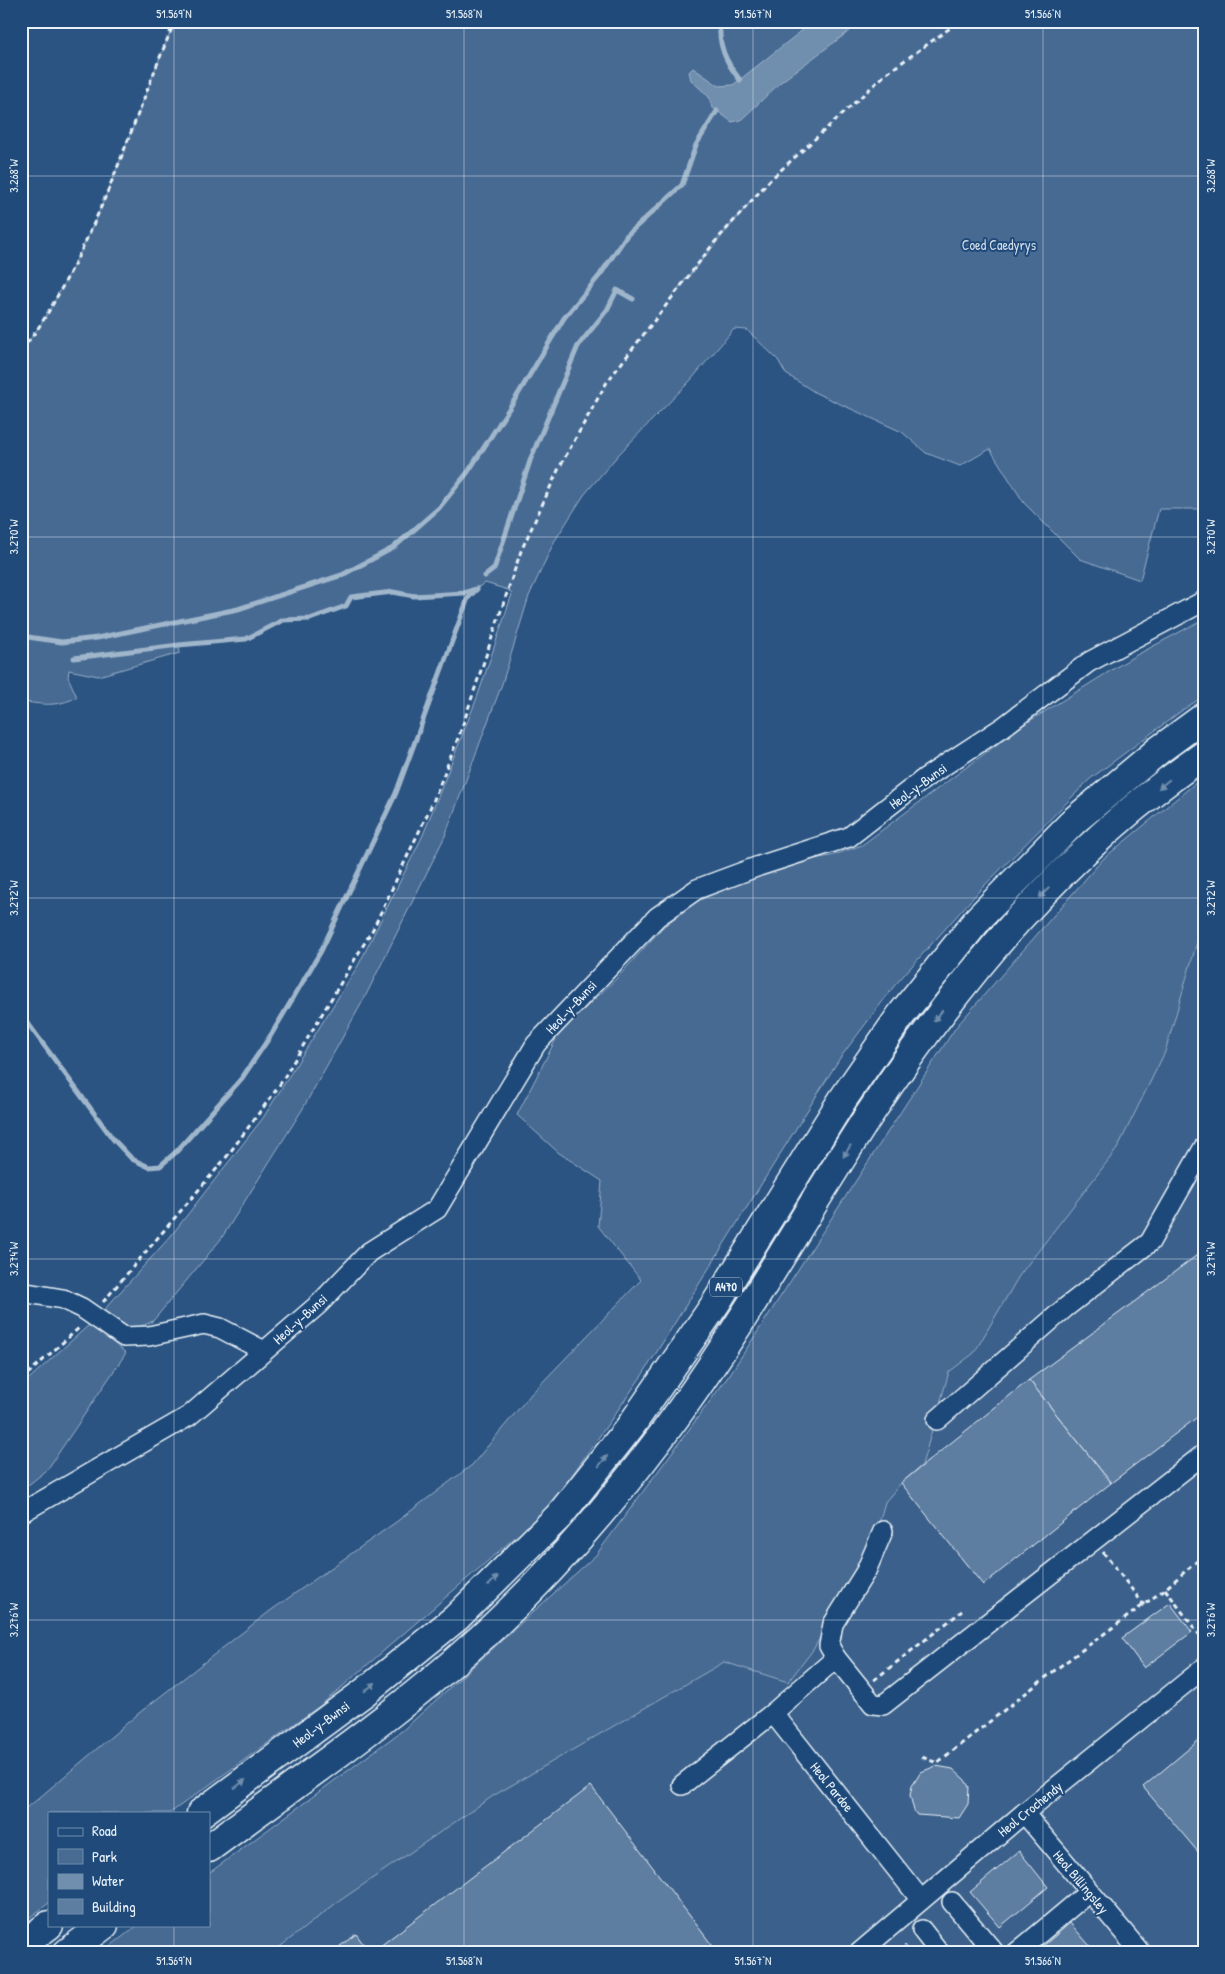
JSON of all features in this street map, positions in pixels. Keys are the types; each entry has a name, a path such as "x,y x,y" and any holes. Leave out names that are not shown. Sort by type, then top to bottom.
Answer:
{"highway":[{"name":"Heol-y-Bwnsi","path":"202,1812 366,1690 456,1618 559,1516 630,1427 716,1303 843,1099 902,1015 979,918 1075,820 1159,750 1204,717"},
{"name":"A470","path":"210,1847 392,1712 492,1628 586,1532 659,1440 736,1329 869,1116 931,1025 1004,934 1093,844 1175,775 1204,755"},
{"path":"21,1946 48,1926"},
{"path":"67,1953 103,1926"}],"street":[{"name":"Heol-y-Bwnsi","path":"21,1513 189,1416 319,1304 369,1252 437,1209 536,1044 657,917 697,889 759,866 849,837 926,778 1003,727 1090,662 1204,601"},
{"path":"937,1420 1065,1308 1150,1242 1204,1147"},
{"path":"21,1292 63,1299 92,1315 124,1337 149,1336 204,1324 220,1328 264,1351"},
{"path":"883,1531 866,1571 833,1624 829,1646 836,1658 873,1704 883,1705 1204,1454"},
{"path":"682,1785 773,1713 836,1658"},
{"name":"Heol Crochendy","path":"859,1953 1024,1813 1204,1668"},
{"name":"Heol Pardoe","path":"773,1713 922,1900"},
{"name":"Heol Billingsley","path":"1024,1813 1140,1951"},
{"path":"1016,1953 1089,1892"},
{"path":"952,1902 995,1953"},
{"path":"922,1930 940,1953"}],"path":[{"path":"21,350 31,339 54,302 86,244 128,144 175,21"},
{"path":"21,1380 92,1315 225,1159 278,1086 373,929 433,802 453,750 521,551 559,468 607,382 714,243 770,180 887,73 960,21"},
{"path":"1094,1540 1144,1606"},
{"path":"922,1757 937,1763 1059,1667 1144,1606 1204,1555"},
{"path":"1165,1589 1204,1641"},
{"path":"862,1689 962,1611"}],"shaded area":[{"path":"1204,918 1204,1953 272,1953 335,1904 493,1796 724,1662 788,1681 813,1650 872,1548 885,1502 901,1483 922,1465 949,1372 974,1352 1019,1276 1117,1149 1165,1052"}],"green space":[{"name":"Coed Caedyrys","path":"175,21 1204,21 1204,509 1159,509 1140,580 1080,559 1024,503 990,449 960,466 926,453 902,432 816,393 786,374 778,360 747,330 734,329 690,381 619,454 584,495 554,542 529,596 502,684 445,836 364,999 302,1110 221,1239 153,1321 138,1327 126,1327 102,1312 170,1237 263,1118 359,964 423,835 478,695 512,594 508,590 485,583 475,589 452,594 429,595 389,592 351,596 346,606 310,619 283,620 246,639 179,645 180,653 98,676 69,670 68,677 77,697 56,704 21,701 21,350 46,316 82,249 111,184","holes":["753,199 673,295 714,243"]},
{"path":"1204,619 1204,696 1090,779 979,891 895,985 840,1058 643,1374 549,1508 321,1705 171,1812 48,1812 48,1904 21,1924 21,1811 33,1803 139,1713 270,1611 396,1522 472,1465 531,1394 641,1280 598,1226 602,1181 559,1153 517,1115 559,1033 618,977 663,927 697,901 789,863 831,856 862,845 1023,725 1131,658"},
{"path":"1204,776 1204,918 1165,1052 1117,1149 1019,1276 974,1353 949,1372 922,1465 901,1483 885,1502 872,1548 813,1650 788,1682 724,1662 493,1796 335,1904 272,1953 101,1953 137,1926 210,1926 210,1872 403,1730 596,1555 730,1374 956,1027 1103,859"},
{"path":"90,1324 126,1353 47,1470 21,1491 21,1386"}],"water":[{"path":"814,21 863,21 782,81 741,120 732,122 712,107 709,97 691,80 689,72 693,68 719,86 733,85"}],"building":[{"path":"1204,1250 1204,1412 1111,1483 1029,1380"},
{"path":"1029,1380 1111,1483 983,1585 901,1483"},
{"path":"1170,1603 1192,1632 1144,1668 1122,1638"},
{"path":"1204,1736 1204,1859 1143,1787"},
{"path":"936,1766 953,1769 965,1780 969,1787 968,1804 959,1818 917,1815 914,1811 910,1795 912,1786 921,1772"},
{"path":"591,1786 718,1953 371,1953"},
{"path":"1019,1851 1048,1887 1000,1927 970,1892"},
{"path":"1070,1923 1096,1953 1035,1953"},
{"path":"356,1934 370,1953 331,1953"},
{"path":"905,1945 911,1953 897,1953"}],"waterway":[{"path":"720,21 721,45 730,66 740,80"},
{"path":"21,636 62,642 97,638 238,609 342,575 393,548 439,508 468,472 564,318 600,275 627,235 682,185 696,145 717,111"},
{"path":"485,576 494,569 531,458 578,346 607,310 617,290 633,299"},
{"path":"74,658 246,639 283,620 310,619 346,606 351,597 393,592 414,596 464,593 475,589"},
{"path":"21,1014 113,1139 132,1159 149,1167 160,1166 176,1152 242,1078 271,1035 321,951 396,793 468,598 477,589"}]}
